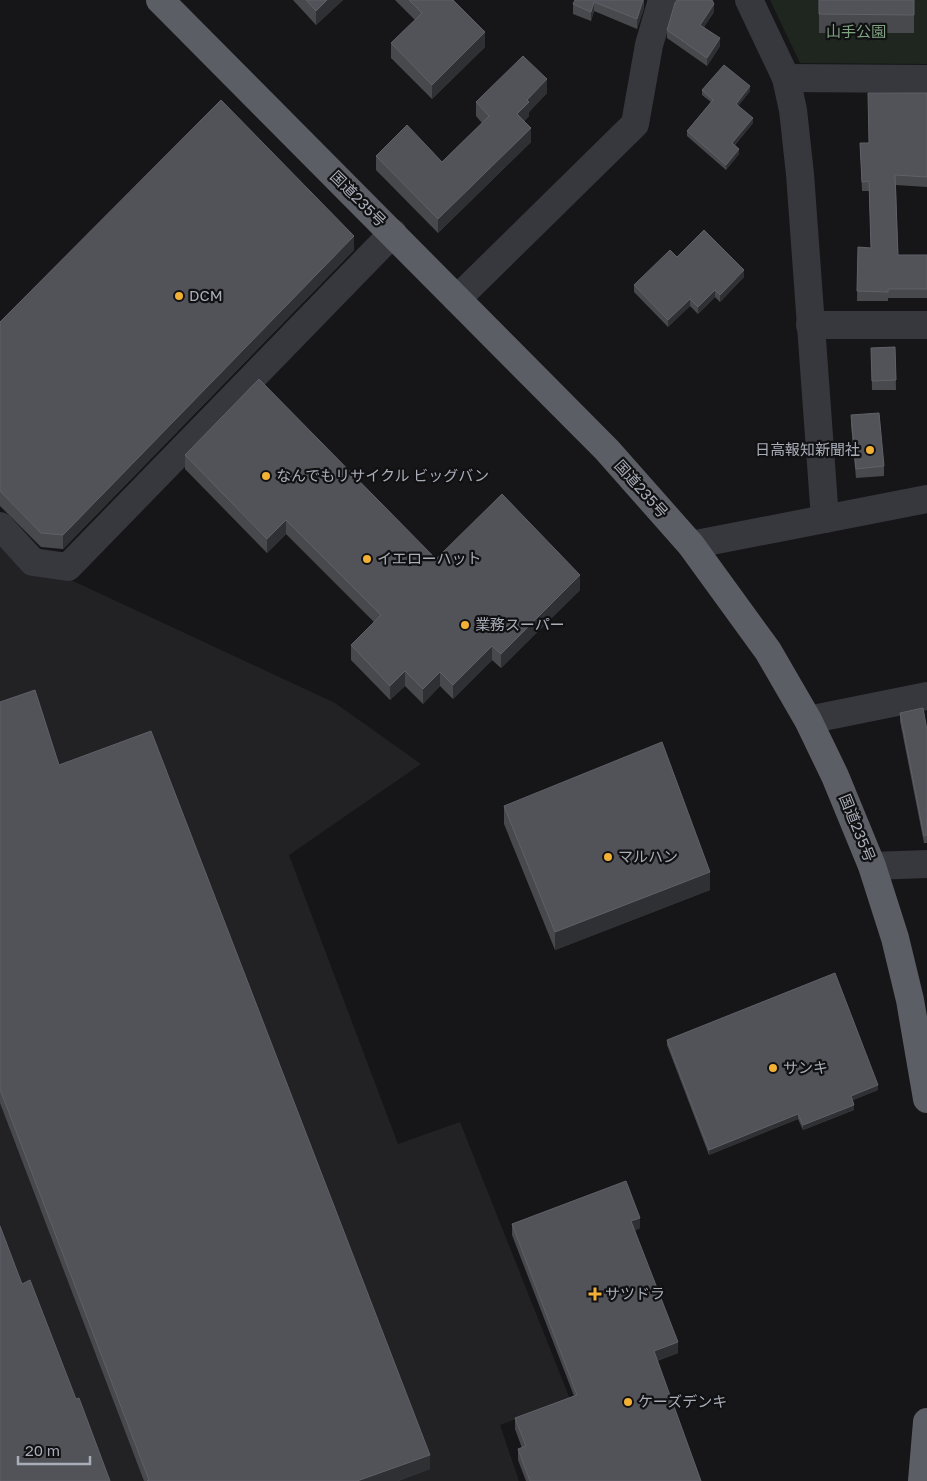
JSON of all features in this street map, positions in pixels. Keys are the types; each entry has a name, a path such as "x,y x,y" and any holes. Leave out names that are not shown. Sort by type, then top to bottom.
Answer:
{"highway":[{"name":"国道235号","path":"160,0 607,450 691,545 768,651 808,720 835,776 872,866 895,938 910,1000 927,1099"},
{"path":"922,1481 927,1422"}],"street":[{"path":"458,299 635,124 649,45 662,0"},
{"path":"748,0 786,78 793,110 799,165 825,519"},
{"path":"786,78 927,79"},
{"path":"0,526 34,562 68,568 393,234"},
{"path":"810,325 927,325"},
{"path":"691,545 927,499"},
{"path":"808,720 927,696"},
{"path":"872,866 927,864"}],"shaded area":[{"path":"0,547 25,572 71,580 335,703 421,764 289,855 398,1144 460,1122 570,1399 500,1425 519,1481 0,1481"}],"green space":[{"name":"山手公園","path":"770,0 927,0 927,64 800,63"}],"building":[{"path":"306,0 327,0 316,11"},
{"path":"409,0 453,0 485,32 432,85 391,43 422,13"},
{"path":"575,0 643,0 637,19 594,2 591,12 573,4"},
{"path":"677,0 712,0 714,4 700,25 720,38 707,58 667,30"},
{"path":"819,0 914,0 914,15 819,14"},
{"path":"523,56 547,79 527,100 529,102 517,114 531,128 438,219 376,156 407,125 442,162 489,116 476,102"},
{"path":"724,65 750,86 736,104 753,118 732,143 739,149 726,165 687,131 713,100 702,90"},
{"path":"868,93 927,93 927,177 895,175 898,255 927,255 927,289 888,289 888,292 857,291 858,247 871,248 869,181 862,182 860,143 869,143"},
{"name":"DCM","path":"221,100 354,236 63,535 41,533 0,491 0,322"},
{"path":"704,230 744,270 720,295 715,290 698,307 690,299 668,320 634,285 670,250 677,257"},
{"path":"895,347 896,380 872,381 871,348"},
{"path":"259,379 436,559 502,494 580,575 501,654 492,646 453,685 440,672 423,689 405,671 390,686 351,645 381,615 286,520 267,539 185,455"},
{"path":"879,413 884,466 856,469 851,415"},
{"path":"35,690 59,765 151,731 430,1455 357,1481 147,1481 149,1480 0,1089 0,702"},
{"path":"923,708 927,730 927,835 924,836 900,713"},
{"name":"マルハン","path":"662,742 710,872 555,932 504,806"},
{"name":"サンキ","path":"835,973 878,1085 851,1096 854,1105 803,1125 798,1114 709,1150 667,1040"},
{"path":"626,1181 640,1218 631,1221 678,1342 654,1351 701,1481 530,1481 518,1449 526,1446 515,1418 577,1395 512,1224"},
{"path":"0,1226 22,1284 30,1280 76,1399 79,1398 110,1481 0,1481"}],"place":[{"name":"DCM","path":"179,296"},
{"name":"日高報知新聞社","path":"870,450"},
{"name":"なんでもリサイクル ビッグバン","path":"266,476"},
{"name":"イエローハット","path":"367,559"},
{"name":"業務スーパー","path":"465,625"},
{"name":"マルハン","path":"608,857"},
{"name":"サンキ","path":"773,1068"},
{"name":"サツドラ","path":"595,1294"},
{"name":"ケーズデンキ","path":"628,1402"}]}
